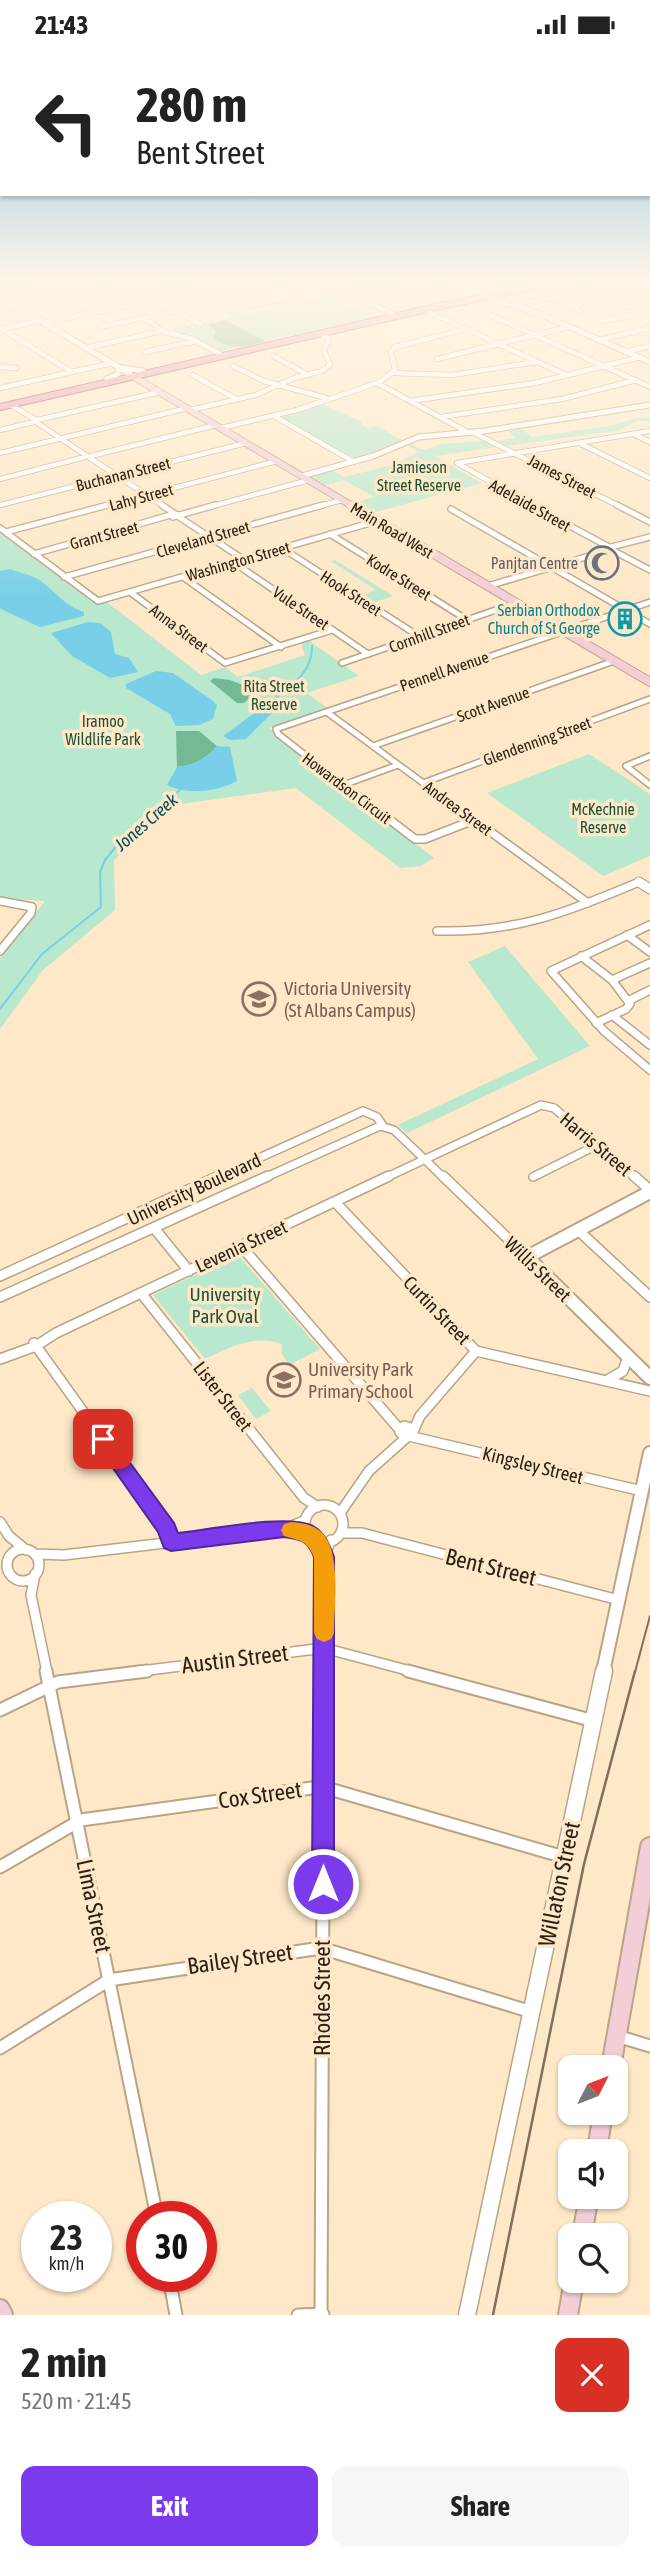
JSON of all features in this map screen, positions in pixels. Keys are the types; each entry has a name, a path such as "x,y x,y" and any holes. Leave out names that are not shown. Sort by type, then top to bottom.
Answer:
{"main road":[{"path":"4,404 71,388"},
{"path":"4,404 76,388"},
{"name":"Main Road West","path":"153,388 650,683"},
{"path":"613,2055 650,1847"},
{"path":"568,2315 572,2293"},
{"path":"0,2309 3,2315"}],"street":[{"path":"215,388 236,400"},
{"path":"0,453 236,400 272,388"},
{"path":"288,388 327,398"},
{"path":"0,479 219,427 274,417 361,388"},
{"name":"James Street","path":"386,388 650,522"},
{"path":"410,401 502,388"},
{"path":"441,417 562,400 607,388"},
{"path":"0,430 160,392"},
{"path":"4,404 36,421 243,559"},
{"path":"305,478 379,454 412,438 472,433 650,405"},
{"path":"274,417 355,462"},
{"path":"517,453 650,431"},
{"path":"635,435 650,442"},
{"name":"Buchanan Street","path":"0,505 246,443"},
{"path":"581,444 650,478"},
{"name":"Adelaide Street","path":"517,453 457,463 650,571"},
{"name":"Lahy Street","path":"6,532 277,461"},
{"name":"Grant Street","path":"34,554 305,478"},
{"name":"Cleveland Street","path":"64,577 342,500"},
{"path":"451,509 650,624"},
{"name":"Washington Street","path":"64,577 98,601 377,520"},
{"path":"0,528 64,577"},
{"name":"Kodre Street","path":"330,534 469,621"},
{"path":"488,586 650,537"},
{"name":"Hook Street","path":"282,548 420,637"},
{"name":"Vule Street","path":"233,562 368,654"},
{"path":"183,577 281,646 332,630"},
{"name":"Anna Street","path":"130,592 228,663 281,646"},
{"name":"Pennell Avenue","path":"328,713 333,709 650,602"},
{"name":"Cornhill Street","path":"342,663 516,603"},
{"name":"Scott Avenue","path":"373,746 614,661"},
{"name":"Glendenning Street","path":"423,783 650,699"},
{"name":"Andrea Street","path":"328,713 588,903"},
{"name":"Howardson Circuit","path":"328,713 280,727 276,732 415,839 425,839 474,820"},
{"path":"650,756 626,767 650,785"},
{"path":"346,784 398,765"},
{"path":"437,932 488,933 512,929 559,916 650,877"},
{"path":"639,881 650,889"},
{"path":"0,901 32,907 32,913 0,951"},
{"path":"649,926 551,971 596,1023 650,1070"},
{"path":"627,935 650,952"},
{"path":"581,956 612,980 630,1006 596,1023"},
{"path":"612,980 650,963"},
{"path":"628,1001 650,990"},
{"path":"612,1015 650,1045"},
{"name":"Harris Street","path":"426,1160 541,1105 555,1108 650,1191"},
{"name":"University Boulevard","path":"0,1276 363,1111 377,1118 383,1126"},
{"path":"0,1297 135,1235 155,1230 171,1219 370,1129 383,1126"},
{"name":"Willis Street","path":"383,1126 394,1130 426,1160 650,1378"},
{"path":"533,1177 597,1145"},
{"name":"Levenia Street","path":"0,1359 35,1345 426,1160"},
{"path":"527,1257 650,1191"},
{"name":"Curtin Street","path":"335,1202 476,1351 650,1391"},
{"path":"155,1230 189,1271"},
{"path":"579,1231 650,1297"},
{"path":"241,1246 392,1419 407,1431"},
{"name":"Lister Street","path":"141,1293 304,1498 309,1518"},
{"path":"35,1345 167,1529 171,1542"},
{"path":"7,1570 31,1552 64,1555 284,1529 336,1510 476,1351"},
{"path":"606,1381 623,1370 628,1357"},
{"name":"Kingsley Street","path":"407,1431 424,1438 642,1491"},
{"name":"Willaton Street","path":"467,2315 650,1453"},
{"path":"309,1518 317,1540 331,1540 343,1529 336,1510"},
{"path":"0,1522 9,1537 40,1560 38,1571"},
{"name":"Bent Street","path":"343,1529 619,1600"},
{"path":"7,1570 9,1537"},
{"name":"Rhodes Street","path":"317,1540 324,1557 321,1948 324,2314"},
{"name":"Rhodes Street","path":"324,1557 331,1540"},
{"path":"7,1570 27,1579 64,1555"},
{"name":"Lima Street","path":"7,1570 31,1595"},
{"name":"Lima Street","path":"38,1571 31,1595 154,2201"},
{"name":"Austin Street","path":"0,1710 49,1684 324,1648 594,1721"},
{"name":"Cox Street","path":"0,1867 76,1822 324,1788 565,1857"},
{"name":"Bailey Street","path":"0,2048 109,1980 321,1948 533,2012"},
{"path":"617,2036 650,2046"},
{"path":"172,2292 176,2315"},
{"path":"299,2315 324,2314"}],"green space":[{"path":"320,403 362,422 361,424 368,428 377,426 402,440 355,459 281,417"},
{"path":"636,418 650,418 650,421 637,421 620,430 507,446 496,441 515,438 508,431 522,429 532,437 610,426"},
{"name":"Jamieson Street Reserve","path":"484,441 498,447 434,456 482,483 372,513 355,503 374,497 344,480 325,485 310,476 331,470 344,477 388,466 419,452 405,444 408,442 423,450 441,444"},
{"name":"Iramoo Wildlife Park","path":"0,530 95,603 107,602 201,675 225,667 238,677 305,655 301,643 308,640 359,676 307,693 327,708 269,728 434,858 421,866 400,868 296,788 173,805 114,860 115,910 43,970 0,1029 0,958 45,901 0,898"},
{"path":"335,560 393,596 373,603 361,596 376,590 331,561"},
{"path":"214,678 230,680 258,691 244,703 237,703 210,681"},
{"path":"176,731 199,731 217,746 199,761 177,767"},
{"name":"McKechnie Reserve","path":"589,754 650,794 650,856 603,876 487,793"},
{"path":"505,946 590,1046 407,1133 398,1125 538,1059 468,962"},
{"name":"University Park Oval","path":"238,1255 320,1349 289,1365 282,1354 282,1344 262,1340 233,1346 205,1359 153,1295"},
{"path":"252,1388 271,1411 256,1419 238,1395"}],"water":[{"path":"10,569 39,580 66,603 84,612 84,616 40,627 0,608 0,571"},
{"path":"88,622 100,623 111,632 115,654 129,658 138,672 110,678 72,656 51,633"},
{"path":"156,671 173,673 213,701 217,705 213,719 199,725 176,726 170,714 126,688 126,684"},
{"path":"257,711 272,713 246,739 230,740 223,736"},
{"path":"217,746 230,747 237,781 202,791 167,785 177,767 199,761"}],"waterway":[{"name":"Jones Creek","path":"261,710 302,675 311,657 312,646"},
{"name":"Jones Creek","path":"0,1009 42,954 101,907 100,872 105,860 123,838 180,790"}],"railway":[{"path":"635,1672 650,1616"},
{"path":"493,2315 584,1864 635,1671"}],"slow traffic":[{"path":"291,1530 306,1532 317,1540 324,1557 324,1633"}],"place":[{"name":"Panjtan Centre","path":"602,563"},
{"name":"Serbian Orthodox Church of St George","path":"625,619"},
{"name":"Victoria University (St Albans Campus)","path":"259,999"},
{"name":"University Park Primary School","path":"284,1380"}],"route":[{"path":"103,1439 167,1529 171,1542 284,1529 306,1532 317,1540 324,1557 323,1884"}],"park label":[{"name":"Rita Street Reserve","path":"274,695"}]}
